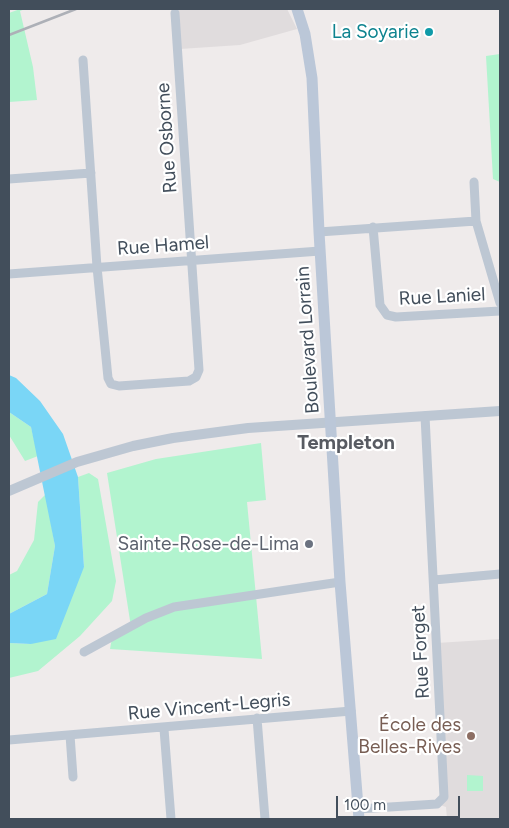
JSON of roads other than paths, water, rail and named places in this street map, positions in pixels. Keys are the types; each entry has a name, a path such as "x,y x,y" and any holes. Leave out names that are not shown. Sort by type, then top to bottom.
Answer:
{"main road":[{"name":"Boulevard Lorrain","path":"297,9 305,34 312,78 318,232 340,582 358,814"}],"street":[{"name":"Rue Osborne","path":"97,267 108,378 111,384 119,386 190,381 196,377 199,370 175,13"},
{"path":"83,60 97,267"},
{"path":"9,179 90,173"},
{"path":"474,182 476,221 500,303"},
{"path":"318,232 476,221"},
{"name":"Rue Laniel","path":"373,227 380,306 387,315 396,317 500,311"},
{"name":"Rue Hamel","path":"9,274 320,252"},
{"path":"9,491 77,462 133,446 197,434 248,428 500,411"},
{"name":"Rue Forget","path":"358,814 437,804 444,797 425,416"},
{"path":"434,580 500,574"},
{"path":"84,652 146,618 174,607 340,582"},
{"name":"Rue Vincent-Legris","path":"9,740 351,711"},
{"path":"257,718 265,819"},
{"path":"164,728 171,819"},
{"path":"70,735 73,777"}],"water":[{"path":"9,375 16,378 40,401 63,434 78,477 84,567 56,639 31,644 9,643 9,614 47,594 55,546 31,427 9,412"}],"railway":[{"path":"9,35 76,9"}],"place":[{"name":"La Soyarie","path":"429,32"},
{"name":"Sainte-Rose-de-Lima","path":"309,544"},
{"name":"École des Belles-Rives","path":"471,736"}],"district":[{"name":"Templeton","path":"346,443"}]}
